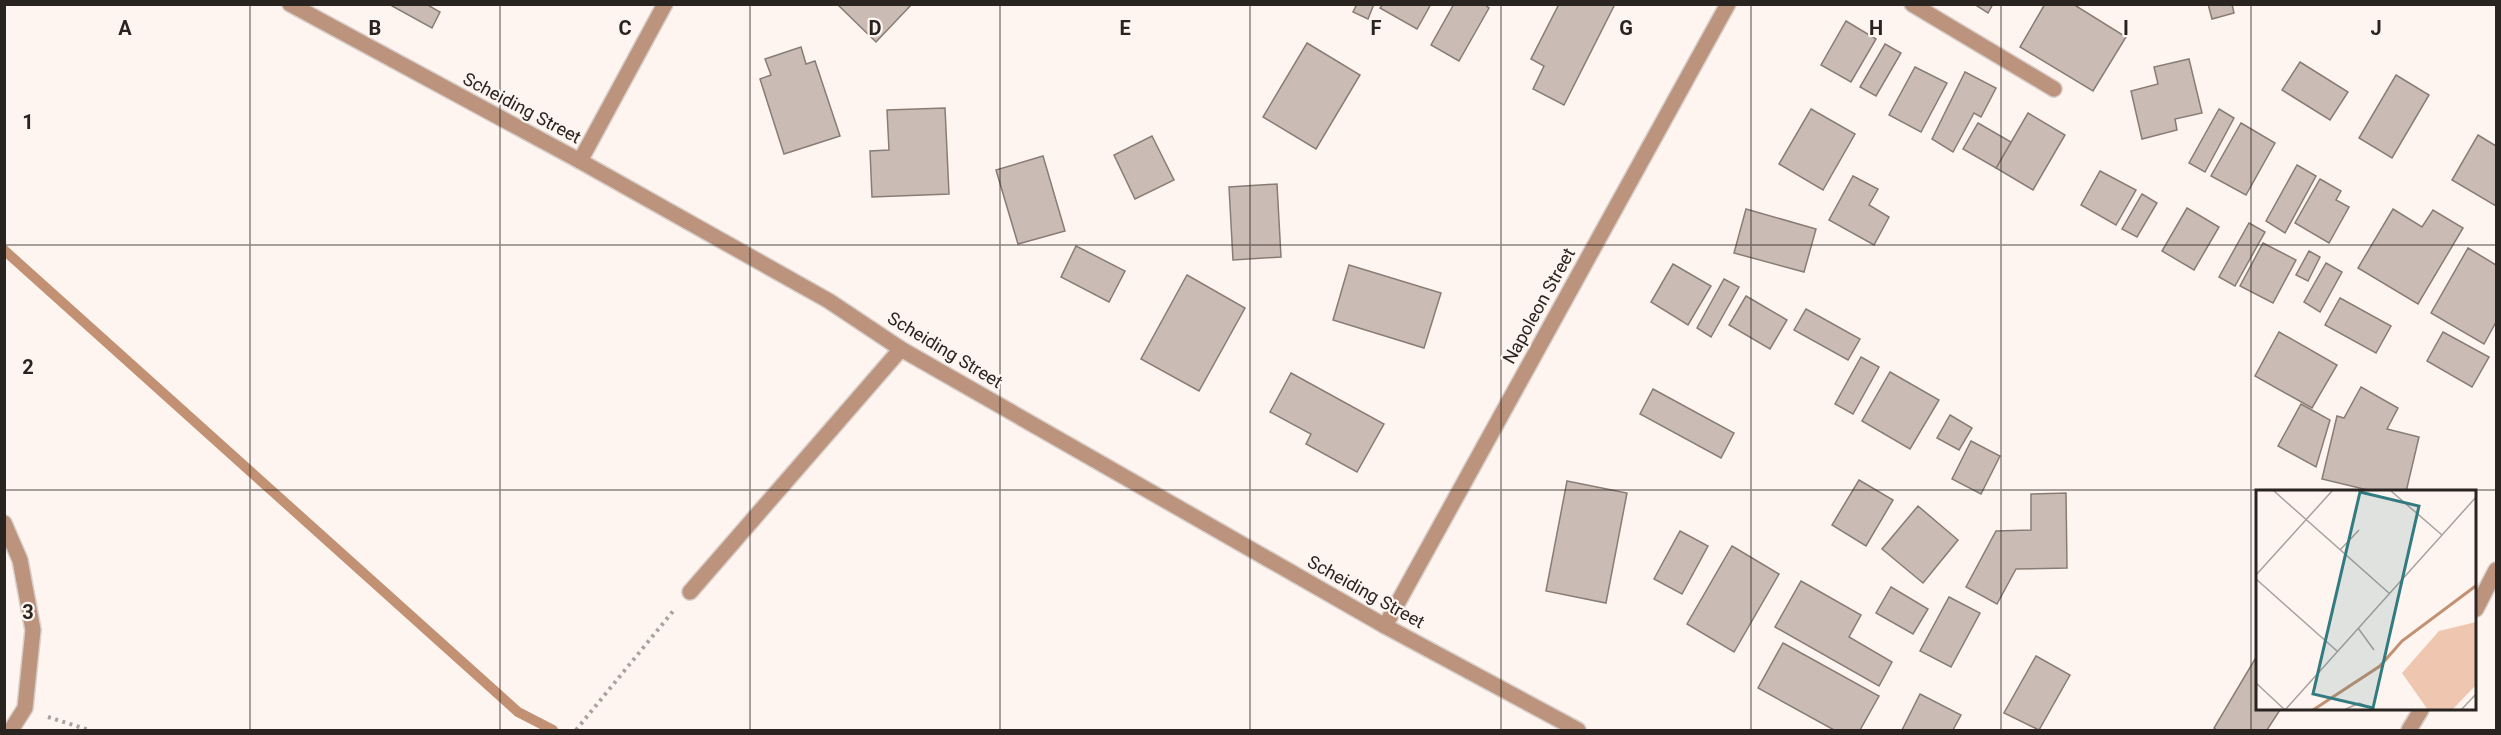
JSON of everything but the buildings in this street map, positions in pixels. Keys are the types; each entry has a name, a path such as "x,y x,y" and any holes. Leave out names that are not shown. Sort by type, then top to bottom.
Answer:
{"street":[{"name":"Scheiding Street","path":"290,4 580,161 829,301 901,349 1385,626 1578,730"},
{"path":"580,161 665,4"},
{"name":"Napoleon Street","path":"1385,626 1728,4"},
{"path":"1912,4 2054,89"},
{"path":"690,592 901,349"},
{"path":"4,523 20,560 33,630 25,708 11,730"},
{"path":"2477,605 2496,570"},
{"path":"2409,730 2420,711"}],"path":[{"path":"576,730 690,592"},
{"path":"25,708 89,730"}],"waterway":[{"path":"4,250 518,712 553,730"}]}
